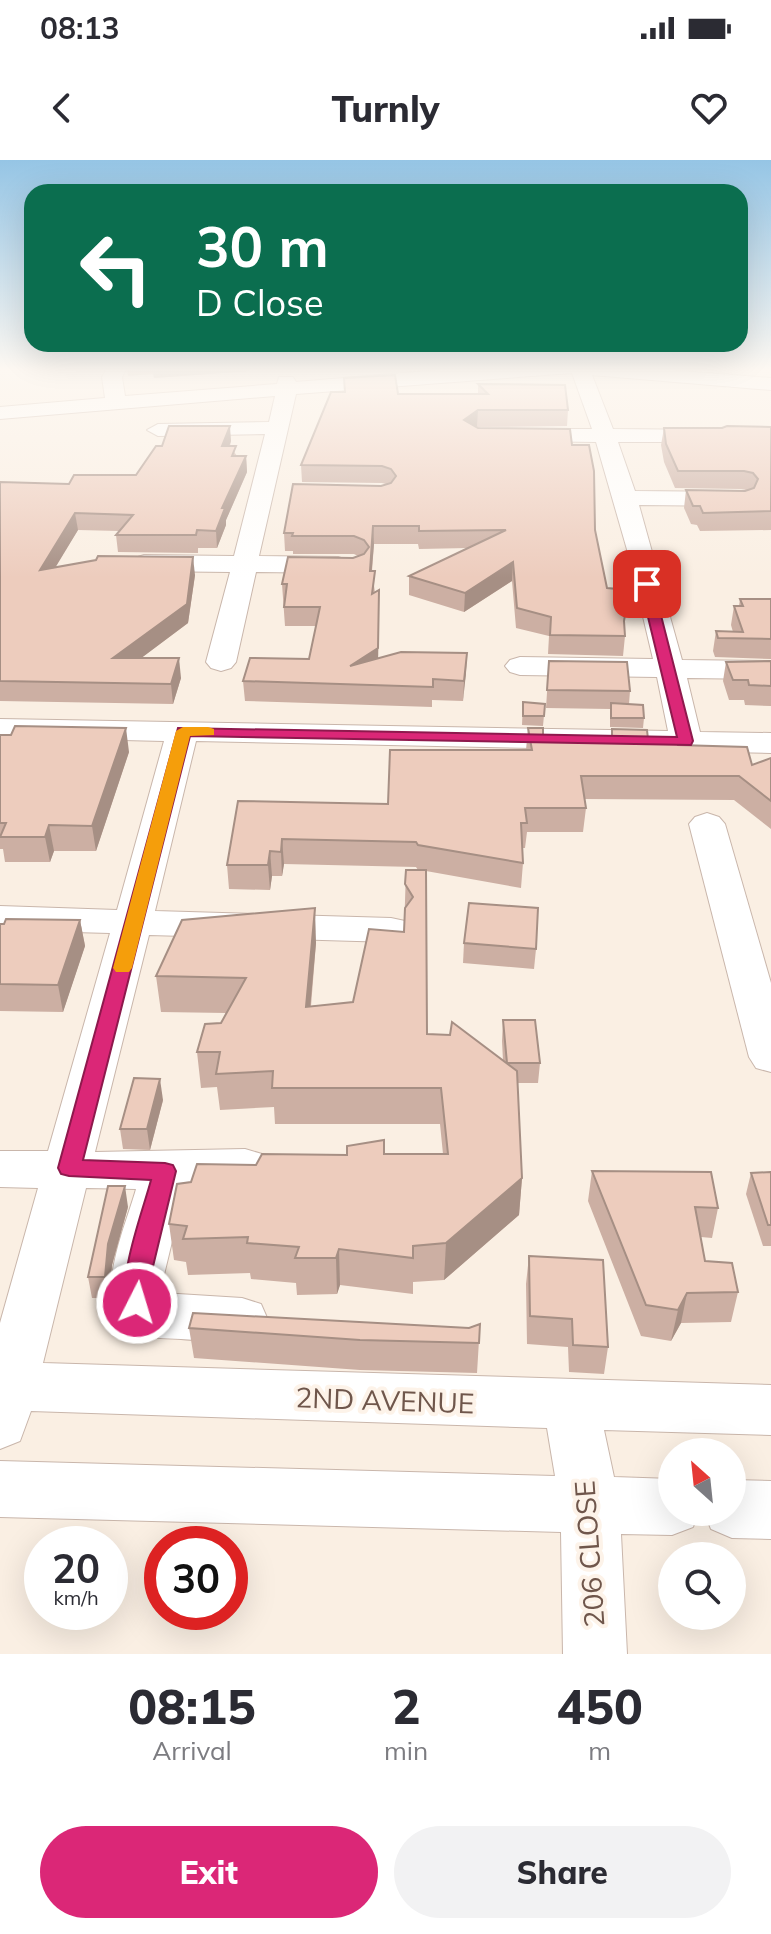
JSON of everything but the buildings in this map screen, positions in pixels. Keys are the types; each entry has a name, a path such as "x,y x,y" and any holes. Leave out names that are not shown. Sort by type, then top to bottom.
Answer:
{"street":[{"path":"221,662 273,439"},
{"path":"607,439 670,669 686,741"},
{"path":"261,491 291,492"},
{"path":"624,498 741,499"},
{"path":"123,563 353,565"},
{"path":"520,666 771,670"},
{"path":"0,728 771,743"},
{"path":"3,1398 69,1168 183,731"},
{"path":"707,824 771,1057"},
{"path":"0,918 391,930"},
{"path":"0,1169 165,1171 289,1165"},
{"path":"165,1171 136,1283 137,1303 142,1310 150,1315 293,1322"},
{"name":"2ND AVENUE","path":"3,1398 771,1410"},
{"name":"206 CLOSE","path":"571,1406 590,1505 595,1654"},
{"path":"0,1489 658,1507"},
{"path":"746,1509 771,1510"}],"slow traffic":[{"path":"122,968 183,731 208,732"}],"route":[{"path":"137,1303 136,1283 165,1171 69,1168 183,731 686,741 647,584"}]}
